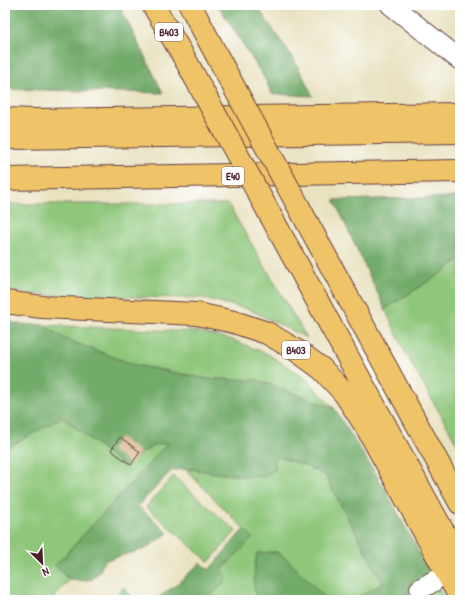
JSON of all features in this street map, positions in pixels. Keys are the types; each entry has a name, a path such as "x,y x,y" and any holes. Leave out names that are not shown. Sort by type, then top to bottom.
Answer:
{"highway":[{"name":"B403","path":"153,5 185,60 460,562"},
{"name":"B403","path":"190,5 460,503"},
{"path":"5,119 35,120 460,114"},
{"path":"5,138 460,132"},
{"name":"E40","path":"5,179 460,171"},
{"name":"B403","path":"5,302 42,307 197,314 234,322 267,334 296,350 322,369 345,394 367,428 460,597"}],"street":[{"path":"391,5 460,60"}],"green space":[{"path":"5,5 119,5 163,93 5,89"},
{"path":"218,5 256,5 295,61 313,96 272,94 265,79"},
{"path":"460,197 460,258 446,270 385,309 334,200"},
{"path":"5,204 228,204 307,338 248,309 202,298 66,296 29,294 5,290"},
{"path":"460,258 460,449 406,354 385,309 446,270"},
{"path":"5,321 19,324 44,325 65,339 135,365 208,379 257,380 334,408 381,482 434,580 396,600 354,600 383,583 325,475 306,466 276,456 275,469 265,477 223,474 192,469 172,470 138,506 168,533 145,549 106,560 100,571 93,579 76,581 68,578 55,566 168,443 154,445 123,465 62,417 5,449"},
{"path":"44,325 198,332 230,339 268,354 305,378 334,408 257,380 208,379 135,365 65,339"},
{"path":"62,417 123,465 154,445 168,443 55,566 69,580 52,600 5,600 5,449"},
{"path":"276,456 306,466 325,475 383,584 354,600 327,600 289,561 277,552 257,553 254,576 256,600 207,600 228,578 222,570 252,537 185,469 244,476"},
{"path":"173,476 236,531 209,562 146,507"},
{"path":"244,529 253,538 222,569 228,578 207,600 154,600 175,586 200,563 209,570"},
{"path":"277,552 289,561 327,600 256,600 254,576 257,553"},
{"path":"434,580 446,600 396,600"},
{"path":"123,587 136,600 123,600 117,593"}],"building":[{"path":"120,437 140,452 131,465 111,450"}]}
